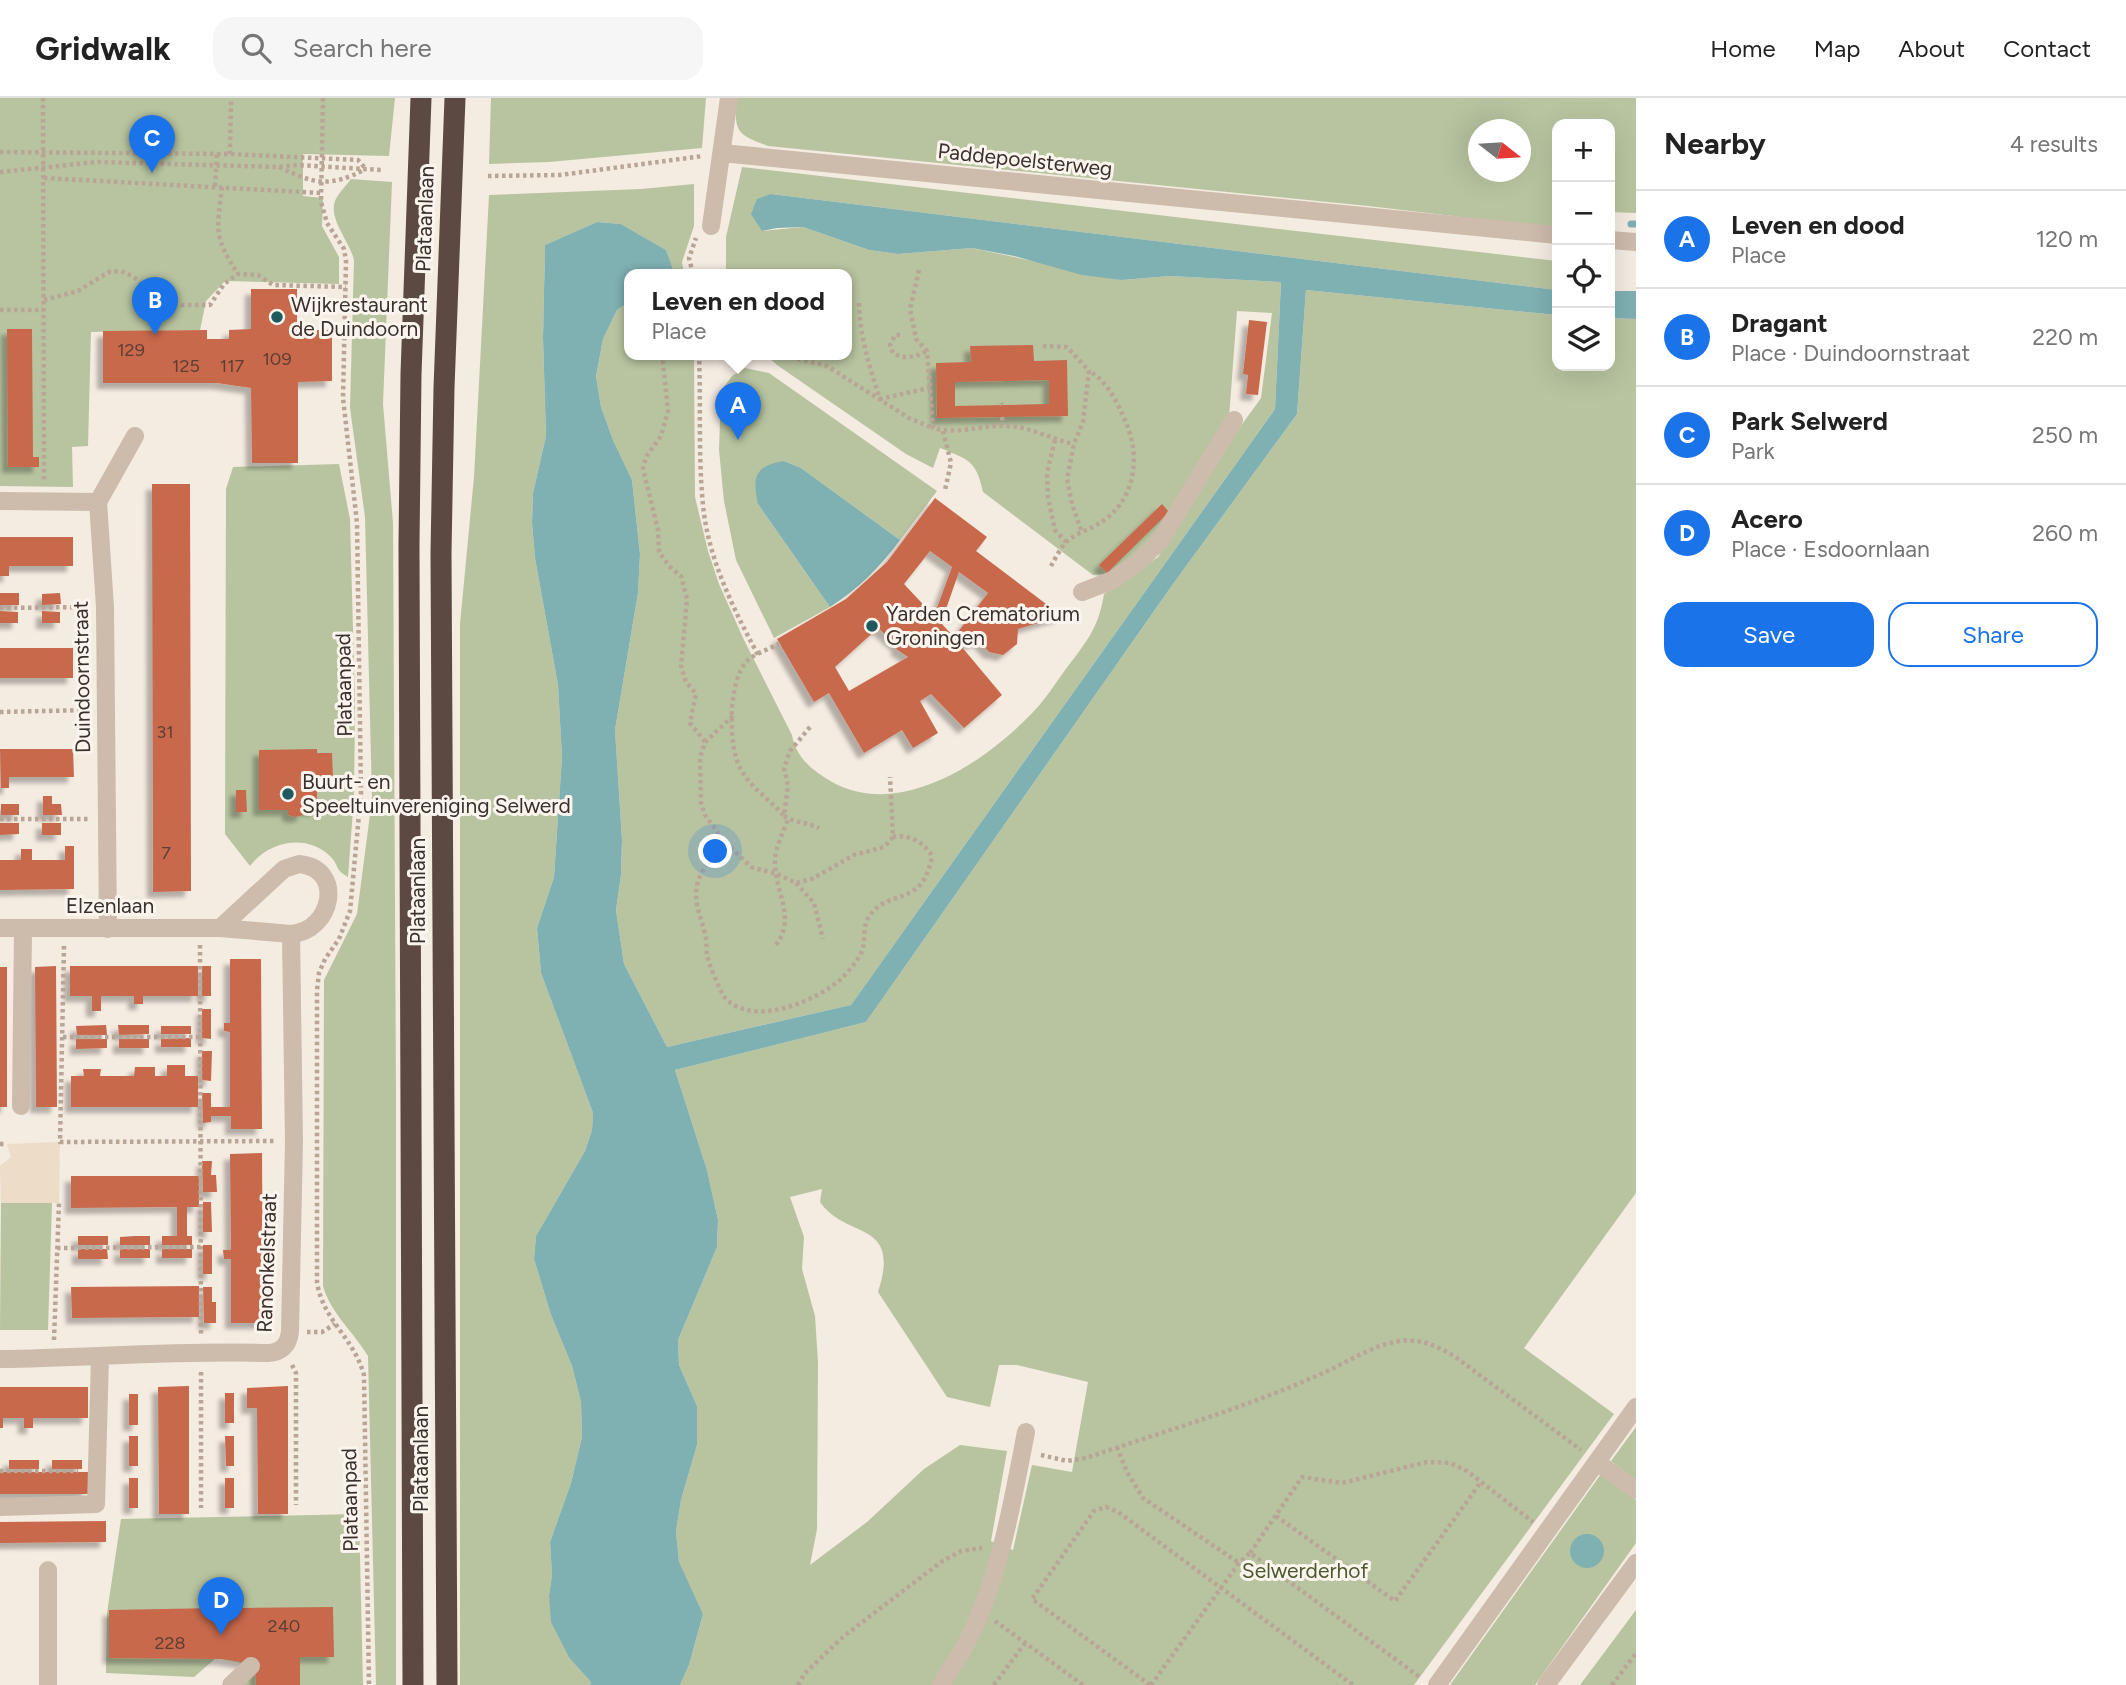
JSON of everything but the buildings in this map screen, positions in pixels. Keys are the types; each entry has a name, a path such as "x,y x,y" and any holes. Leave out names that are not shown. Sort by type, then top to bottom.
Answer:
{"highway":[{"name":"Plataanlaan","path":"414,1685 409,545 411,374 421,98"},
{"name":"Plataanlaan","path":"447,1685 441,553 444,374 455,98"}],"street":[{"path":"711,226 729,98"},
{"name":"Paddepoelsterweg","path":"722,153 1552,235"},
{"path":"1615,240 1636,242"},
{"path":"1082,592 1113,580 1137,563 1160,541 1234,420"},
{"path":"0,501 98,502 135,436"},
{"name":"Duindoornstraat","path":"98,502 105,607 108,929"},
{"path":"220,928 284,869 291,865 307,864 314,867 324,878 328,887 327,907 309,930 291,934"},
{"name":"Elzenlaan","path":"0,928 220,928 291,934"},
{"path":"21,1106 23,929"},
{"name":"Ranonkelstraat","path":"0,1359 201,1351 268,1353 283,1349 290,1338 294,1141 291,934"},
{"path":"0,1507 96,1504 100,1357"},
{"path":"1437,1685 1636,1407"},
{"path":"941,1685 966,1644 1000,1553 1026,1432"},
{"path":"1598,1463 1636,1490"},
{"path":"1546,1685 1636,1563"},
{"path":"48,1570 48,1685"},
{"path":"232,1685 251,1666"}],"path":[{"path":"43,98 44,501"},
{"path":"230,154 231,98"},
{"name":"Plataanpad","path":"323,98 323,158 320,183 322,210 327,223 344,248 346,287 343,398 356,523 360,818 351,911 340,939 325,959 319,973 317,989 317,1283 323,1306 357,1354 364,1375 369,1685"},
{"path":"0,152 230,154 323,158 358,160 366,169"},
{"path":"488,176 560,175 722,153"},
{"path":"215,186 217,154"},
{"path":"0,172 97,162 322,166 381,170"},
{"path":"278,167 307,181 320,183 335,182 366,169"},
{"path":"44,178 321,193"},
{"path":"222,187 217,231 220,245 238,274"},
{"path":"919,270 910,309 916,339 927,351 933,428"},
{"path":"44,300 78,291 108,272 121,271 134,277 155,296 181,305 209,304 224,284 238,274 258,275 273,285 346,287"},
{"path":"859,303 860,328 866,358 880,398"},
{"path":"0,310 43,310"},
{"path":"900,335 895,335 890,345 893,353 900,358 913,357 927,351"},
{"path":"1043,346 1066,347 1089,372 1101,378 1118,404 1130,430 1135,456 1130,488 1114,512 1066,542 1051,566"},
{"path":"664,360 667,411 661,436 646,457 643,469 658,530 659,551 669,566 681,576 687,599 681,666 686,682 696,694 690,723 705,742"},
{"path":"699,360 705,518 724,585 758,655"},
{"path":"802,360 827,366 909,418 933,428 971,430 1003,425 1034,429 1055,440 1074,444"},
{"path":"1082,533 1067,479 1074,444 1083,422 1089,372"},
{"path":"880,398 929,388"},
{"path":"1002,417 1003,425"},
{"path":"943,430 951,463 945,490"},
{"path":"1055,440 1046,473 1048,497 1055,530 1066,542"},
{"path":"0,608 105,607"},
{"path":"780,643 747,661 738,678 733,716 733,749 740,768 757,792 794,822 805,822 819,828"},
{"path":"0,712 106,710"},
{"path":"733,716 705,742 700,757 701,803 705,815 723,841 751,867 777,874 796,883 814,903 823,939"},
{"path":"776,945 782,937 786,921 775,859 786,817 788,786 784,768 790,751 810,727"},
{"path":"890,777 893,837"},
{"path":"0,819 106,819"},
{"path":"723,841 698,881 696,907 707,944 707,955 725,999 743,1009 763,1012 794,1006 818,996 841,979 856,963 863,950 866,923 870,915 888,903 911,895 930,868 932,856 919,841 893,837 884,847 854,855 812,879 796,883"},
{"path":"64,929 60,1142 294,1141"},
{"path":"200,929 201,1508"},
{"path":"63,1037 200,1037"},
{"path":"0,1144 7,1144"},
{"path":"53,1358 59,1203"},
{"path":"57,1248 201,1247"},
{"path":"290,1331 317,1333 335,1324"},
{"path":"1023,1451 1067,1461 1086,1458 1315,1377 1398,1341 1422,1342 1454,1356 1598,1463"},
{"path":"283,1349 296,1373 296,1505"},
{"path":"1117,1447 1127,1472 1143,1498 1239,1563"},
{"path":"1353,1685 1222,1588 1118,1512 1106,1507 1094,1511 1032,1599 1150,1685 1222,1588 1239,1563 1250,1553 1302,1477 1342,1483 1427,1462 1450,1463 1467,1471 1548,1532"},
{"path":"0,1471 96,1470"},
{"path":"1276,1516 1395,1601 1480,1482"},
{"path":"798,1685 806,1673 844,1636 941,1562 961,1551 982,1548 1000,1553"},
{"path":"1250,1553 1430,1685"},
{"path":"980,1611 1083,1685"},
{"path":"994,1685 1025,1643"},
{"path":"1612,1685 1636,1653"}],"green space":[{"path":"0,98 395,98 389,156 303,154 303,196 323,198 322,226 339,257 339,284 225,281 206,301 200,330 91,332 88,446 72,447 73,487 0,486"},
{"path":"491,98 706,98 702,148 549,162 489,164"},
{"path":"737,98 1636,98 1636,213 1615,212 1615,119 1552,119 1552,227 1368,206 768,146 744,135 736,118"},
{"path":"742,167 1552,260 1552,289 771,194 762,231 803,227 869,250 898,254 972,248 1122,280 1170,276 1281,282 1275,409 851,1005 667,1047 624,964 616,910 622,840 615,730 638,593 640,554 632,480 601,407 596,378 603,339 617,310 624,305 624,360 694,360 695,497 708,551 719,584 744,640 797,750 812,768 832,782 859,792 886,794 914,789 968,765 1015,730 1042,702 1090,636 1104,594 1158,557 1227,445 1261,398 1272,313 1237,311 1229,418 1147,546 1106,574 1093,575 983,492 970,462 940,448 933,468 906,454 772,360 852,360 852,269 726,269 726,237"},
{"path":"351,179 392,182 383,404 393,523 396,1685 376,1685 368,1356 337,1314 323,1286 324,980 357,914 372,799 365,517 350,408 354,260 334,212 337,197"},
{"path":"694,184 694,226 682,262 683,269 672,269 666,250 621,224 597,222 545,245 543,338 546,436 533,493 535,558 558,685 562,757 554,877 537,928 541,973 593,1113 592,1130 585,1151 536,1236 534,1259 551,1315 572,1366 581,1402 582,1437 571,1483 550,1542 552,1575 549,1595 570,1659 591,1682 590,1685 460,1685 460,624 474,477 489,195 641,189"},
{"name":"Selwerderhof","path":"1306,290 1552,315 1552,371 1615,371 1615,318 1636,319 1636,1193 1524,1348 1614,1414 1414,1685 680,1685 689,1665 703,1614 679,1563 676,1531 681,1500 697,1445 697,1406 679,1365 678,1340 717,1247 718,1220 707,1170 675,1070 866,1022 1173,584 1297,414","holes":["822,1189 820,1202 831,1214 877,1241 883,1252 883,1269 878,1292 947,1397 990,1407 999,1365 1017,1365 1088,1382 1072,1472 1032,1465 1013,1550 991,1541 1007,1451 960,1445 924,1469 867,1522 810,1565 817,1529 818,1362 815,1316 802,1269 804,1237 790,1197"]},
{"path":"745,368 769,373 937,491 900,540 801,468 784,461 758,504 830,607 774,638 736,560 724,501 719,450 721,391 732,376"},
{"path":"339,464 350,519 355,704 354,796 348,877 321,849 300,843 289,843 267,851 250,866 225,834 226,489 233,467"},
{"path":"1,1203 52,1203 48,1330 0,1330"},
{"path":"1636,1427 1636,1480 1611,1461"},
{"path":"1601,1474 1636,1500 1636,1543 1535,1685 1450,1685"},
{"path":"359,1514 363,1685 240,1685 241,1663 216,1658 194,1677 106,1673 107,1613 121,1519"},
{"path":"1636,1610 1636,1685 1580,1685"}],"shaded area":[{"path":"60,1142 59,1203 1,1203 0,1166 11,1157 7,1144"}],"water":[{"path":"771,194 1552,289 1552,315 1306,290 1297,414 1173,584 866,1022 675,1070 707,1170 718,1220 717,1247 678,1340 679,1365 697,1406 697,1445 681,1500 676,1531 679,1562 703,1614 689,1665 680,1685 590,1685 591,1682 570,1659 551,1622 550,1542 571,1483 582,1437 581,1402 572,1366 551,1315 534,1259 536,1236 585,1151 592,1130 593,1113 541,973 537,928 554,877 562,757 558,685 535,558 532,523 533,493 546,436 543,338 545,245 597,222 621,224 666,250 673,269 624,269 624,305 617,310 603,339 596,377 601,407 632,480 640,554 638,593 615,730 622,840 616,910 624,964 667,1047 851,1005 1275,409 1281,282 1170,276 1122,280 1082,275 1014,256 972,248 898,254 869,250 803,227 762,231 751,214 757,199"},
{"path":"1615,291 1636,291 1636,319 1615,318"},
{"path":"784,461 801,468 900,540 868,577 830,607 758,504 755,486 761,469"},
{"path":"1587,1534 1599,1539 1604,1551 1599,1563 1587,1568 1575,1563 1570,1551 1575,1539"}],"waterway":[{"path":"1631,224 1636,224"}],"place":[{"name":"Park Selwerd","path":"152,173"},
{"name":"Wijkrestaurant de Duindoorn","path":"277,317"},
{"name":"Dragant","path":"155,335"},
{"name":"Leven en dood","path":"738,440"},
{"name":"Yarden Crematorium Groningen","path":"872,626"},
{"name":"Buurt- en Speeltuinvereniging Selwerd","path":"288,794"},
{"name":"Acero","path":"221,1635"}]}
